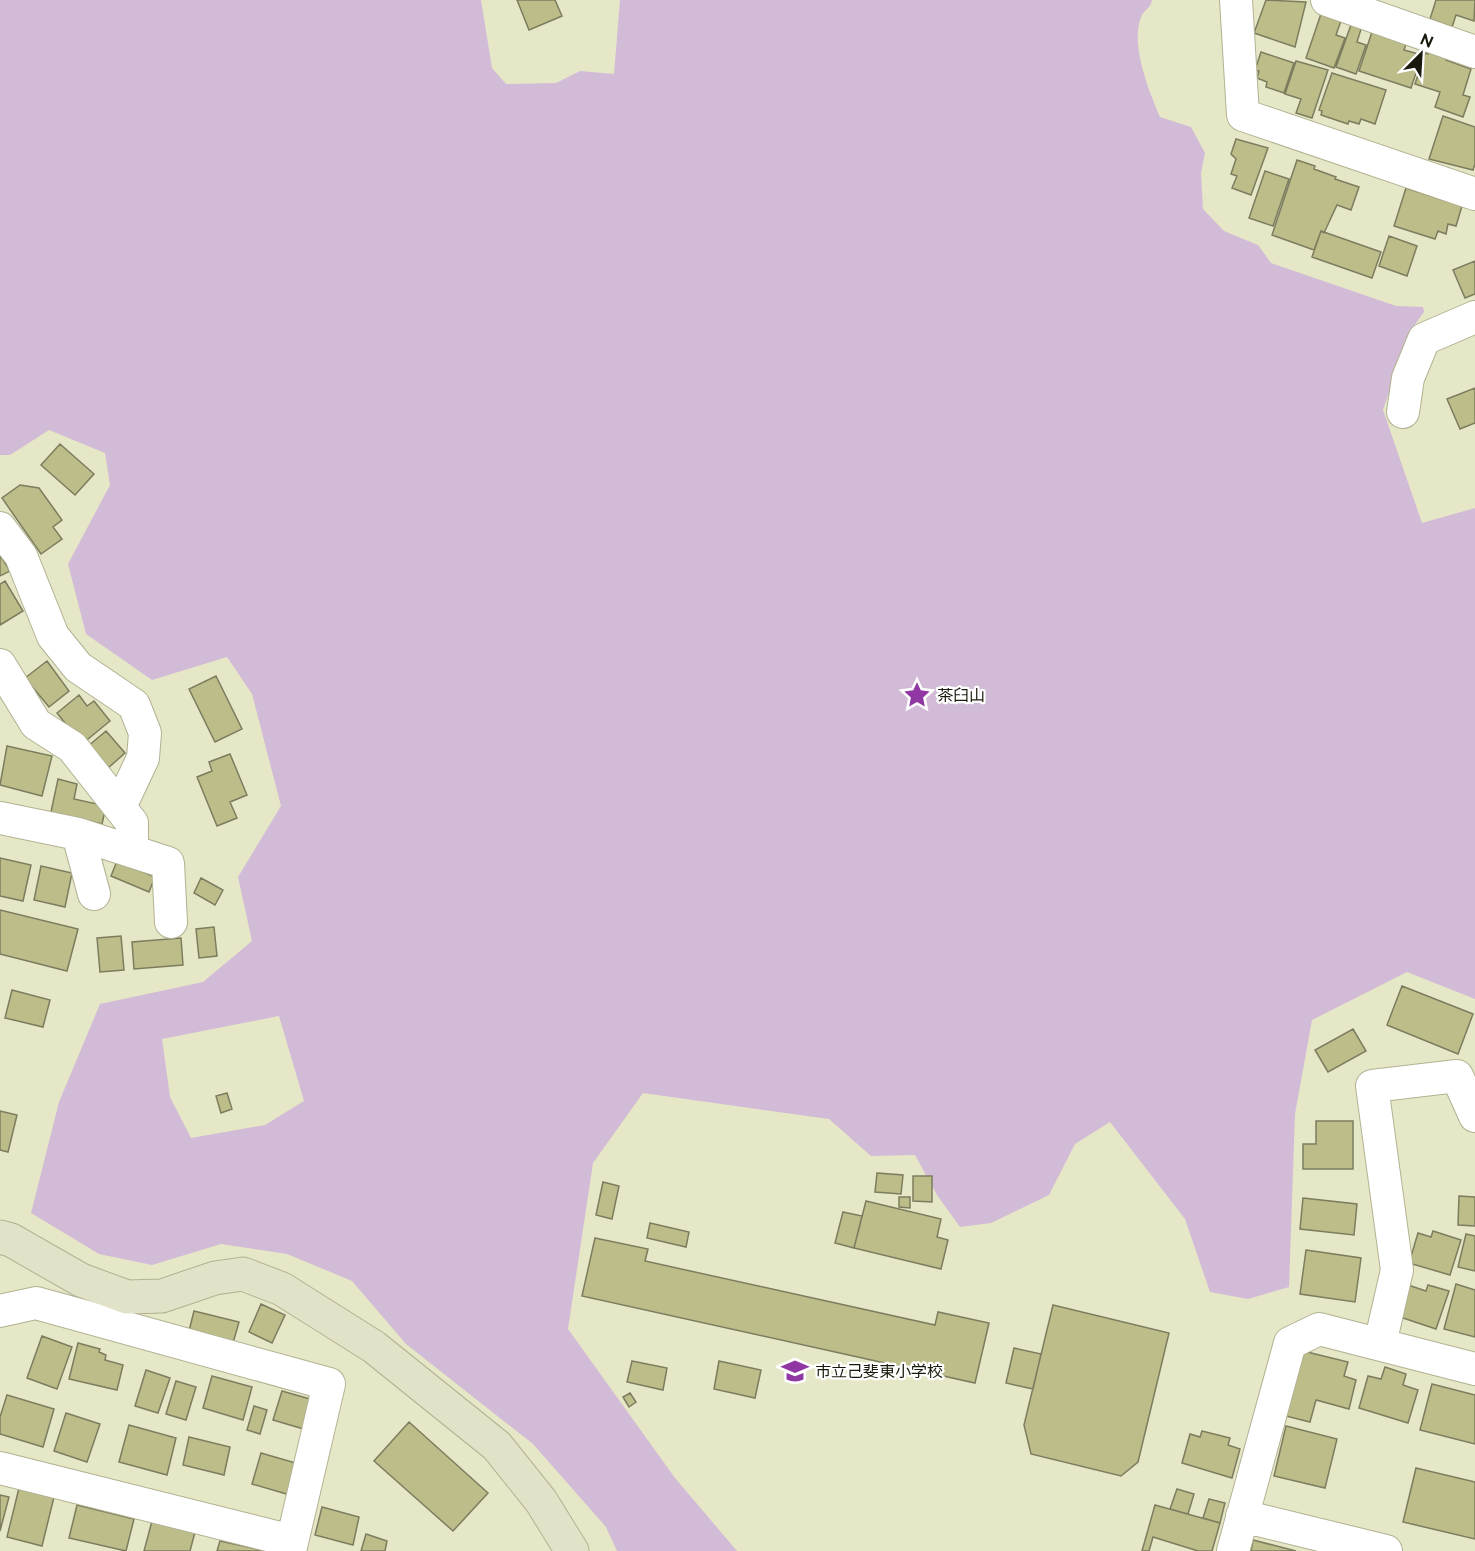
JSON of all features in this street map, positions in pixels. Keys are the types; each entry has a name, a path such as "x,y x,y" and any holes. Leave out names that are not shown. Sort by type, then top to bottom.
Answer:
{"street":[{"path":"1236,0 1243,115 1475,194"},
{"path":"1327,0 1475,52"},
{"path":"1402,412 1407,378 1424,339 1475,317"},
{"path":"0,528 21,556 53,636 78,668 134,705 145,733 143,758 120,807"},
{"path":"0,665 36,724 72,747 132,823 132,851"},
{"path":"0,818 78,834 168,862 171,922"},
{"path":"78,834 94,894"},
{"path":"1380,1344 1397,1270 1372,1086 1457,1076 1475,1116"},
{"path":"0,1237 11,1240 81,1280 128,1297 162,1296 215,1278 243,1274 282,1288 374,1347 497,1446 541,1502 572,1551"},
{"path":"0,1311 36,1303 329,1384 291,1546 0,1468"},
{"path":"1233,1551 1290,1344 1319,1329 1475,1369"},
{"path":"1242,1516 1386,1551"}],"shaded area":[{"path":"0,0 481,0 492,68 506,84 556,83 580,71 614,74 620,0 1152,0 1142,15 1139,26 1138,39 1142,66 1160,117 1191,127 1205,153 1201,173 1203,209 1224,231 1258,245 1271,263 1396,306 1423,307 1424,312 1410,331 1383,410 1422,523 1475,508 1475,999 1407,972 1312,1020 1295,1114 1289,1287 1248,1299 1210,1292 1185,1219 1110,1122 1075,1144 1049,1195 991,1223 960,1227 937,1195 915,1155 871,1156 829,1119 643,1093 593,1163 568,1329 675,1478 737,1551 617,1551 606,1527 533,1444 406,1344 352,1281 287,1254 221,1244 152,1265 99,1254 31,1213 59,1102 100,1004 203,982 252,941 238,877 281,806 252,694 227,657 152,680 86,634 68,564 110,485 105,453 49,430 10,455 0,455","holes":["279,1016 304,1101 265,1125 191,1138 170,1097 162,1039"]}],"building":[{"path":"517,0 555,0 562,16 529,30"},
{"path":"1266,0 1306,2 1295,47 1254,33"},
{"path":"1436,0 1475,0 1474,21 1456,15 1452,27 1430,19"},
{"path":"1322,11 1342,18 1336,35 1345,38 1334,68 1306,58"},
{"path":"1352,22 1362,26 1357,42 1366,45 1356,74 1336,67"},
{"path":"1373,29 1408,38 1404,50 1422,55 1411,88 1359,71"},
{"path":"1430,48 1448,54 1446,60 1471,69 1463,95 1470,97 1463,117 1435,107 1440,92 1415,84 1425,53 1428,54"},
{"path":"1261,52 1294,63 1284,93 1266,87 1267,82 1257,78 1259,71 1255,70"},
{"path":"1296,61 1328,70 1312,118 1296,113 1301,99 1285,94"},
{"path":"1332,73 1386,90 1375,124 1361,119 1359,124 1349,121 1348,124 1321,115 1322,111 1319,110"},
{"path":"1443,116 1475,127 1473,170 1429,159"},
{"path":"1236,139 1268,148 1251,195 1232,188 1237,176 1231,174 1236,159 1231,154"},
{"path":"1297,160 1315,166 1314,169 1336,177 1335,179 1359,187 1351,210 1337,205 1324,233 1321,231 1314,250 1272,235"},
{"path":"1265,171 1289,179 1273,226 1249,218"},
{"path":"1406,188 1462,206 1456,226 1448,224 1446,234 1438,231 1435,239 1394,226"},
{"path":"1321,231 1381,252 1372,278 1312,257"},
{"path":"1389,236 1417,246 1407,276 1379,266"},
{"path":"1475,261 1475,294 1465,298 1453,270"},
{"path":"1475,388 1475,423 1460,429 1447,399"},
{"path":"60,444 94,474 75,495 41,465"},
{"path":"20,485 39,488 62,520 53,527 62,539 41,554 2,498"},
{"path":"0,555 10,571 0,576"},
{"path":"5,581 23,611 0,625 0,584"},
{"path":"47,661 69,691 49,707 25,678"},
{"path":"216,676 242,729 215,742 189,689"},
{"path":"79,695 87,706 94,701 110,721 82,744 57,713"},
{"path":"106,731 125,753 107,769 87,747"},
{"path":"7,746 52,756 42,796 0,785"},
{"path":"230,754 247,795 230,802 237,818 217,826 197,777 212,771 209,762"},
{"path":"58,779 77,784 74,799 106,806 102,824 51,812"},
{"path":"0,858 31,865 23,901 0,896"},
{"path":"117,861 155,877 149,892 111,876"},
{"path":"41,866 72,873 65,907 34,900"},
{"path":"201,878 223,890 215,905 194,893"},
{"path":"0,910 78,929 67,971 0,954"},
{"path":"214,927 217,956 199,958 196,929"},
{"path":"121,936 124,970 100,972 97,938"},
{"path":"181,938 183,965 134,969 132,942"},
{"path":"1402,986 1473,1014 1458,1054 1387,1025"},
{"path":"12,990 50,1000 43,1027 5,1018"},
{"path":"1353,1029 1366,1051 1328,1072 1315,1050"},
{"path":"227,1093 232,1109 221,1113 216,1096"},
{"path":"0,1111 17,1115 8,1152 0,1150"},
{"path":"1316,1121 1353,1121 1353,1169 1303,1169 1303,1144 1316,1144"},
{"path":"877,1173 903,1175 901,1194 875,1192"},
{"path":"913,1176 932,1176 932,1202 913,1201"},
{"path":"603,1182 619,1186 612,1219 596,1215"},
{"path":"1459,1196 1475,1197 1475,1226 1458,1225"},
{"path":"899,1197 910,1197 910,1208 899,1207"},
{"path":"1303,1198 1357,1204 1354,1235 1300,1229"},
{"path":"866,1201 941,1219 937,1237 948,1240 941,1269 854,1248"},
{"path":"843,1212 862,1216 854,1248 835,1243"},
{"path":"650,1223 689,1232 686,1247 647,1238"},
{"path":"1433,1231 1461,1240 1450,1275 1409,1263 1418,1233 1431,1237"},
{"path":"1466,1234 1475,1236 1475,1271 1458,1267"},
{"path":"595,1238 648,1249 645,1261 935,1325 938,1312 989,1323 975,1383 582,1296"},
{"path":"1306,1250 1361,1258 1355,1302 1300,1294"},
{"path":"1456,1284 1475,1290 1475,1337 1444,1329"},
{"path":"1408,1285 1426,1291 1428,1285 1449,1291 1436,1329 1397,1316"},
{"path":"261,1304 285,1315 272,1343 249,1332"},
{"path":"1053,1305 1169,1333 1138,1462 1121,1476 1031,1454 1024,1425"},
{"path":"194,1311 239,1322 233,1343 189,1331"},
{"path":"42,1336 72,1347 57,1389 27,1378"},
{"path":"78,1343 100,1349 99,1352 106,1355 105,1360 123,1365 117,1390 69,1379"},
{"path":"1014,1348 1041,1354 1033,1389 1006,1383"},
{"path":"1303,1351 1348,1362 1344,1376 1356,1380 1349,1409 1316,1400 1310,1422 1286,1416"},
{"path":"632,1361 667,1368 663,1390 627,1382"},
{"path":"719,1361 761,1370 755,1398 714,1389"},
{"path":"1385,1367 1406,1374 1403,1385 1418,1390 1408,1423 1359,1408 1368,1376 1381,1379"},
{"path":"146,1370 170,1378 158,1413 135,1406"},
{"path":"212,1376 252,1387 243,1420 203,1408"},
{"path":"176,1381 196,1387 186,1420 166,1414"},
{"path":"1432,1384 1475,1395 1475,1444 1420,1430"},
{"path":"282,1391 317,1401 307,1430 273,1420"},
{"path":"630,1393 636,1402 629,1407 623,1397"},
{"path":"7,1395 54,1409 43,1447 0,1434 0,1417"},
{"path":"254,1406 267,1410 260,1434 247,1430"},
{"path":"66,1413 100,1424 87,1462 54,1451"},
{"path":"409,1422 488,1493 453,1531 374,1461"},
{"path":"129,1425 176,1438 167,1475 119,1462"},
{"path":"1286,1426 1337,1439 1325,1488 1274,1476"},
{"path":"1202,1431 1230,1438 1228,1445 1240,1449 1232,1478 1182,1463 1190,1434 1200,1437"},
{"path":"189,1437 230,1447 224,1475 183,1465"},
{"path":"261,1453 299,1464 290,1495 252,1484"},
{"path":"1416,1468 1475,1482 1475,1539 1403,1522"},
{"path":"19,1488 54,1497 42,1546 7,1537"},
{"path":"1177,1489 1194,1494 1188,1514 1170,1509"},
{"path":"0,1495 9,1497 0,1531"},
{"path":"1209,1499 1225,1503 1220,1523 1203,1518"},
{"path":"77,1505 134,1519 126,1551 69,1538"},
{"path":"1155,1505 1220,1523 1212,1551 1198,1551 1153,1537 1149,1551 1142,1551"},
{"path":"322,1507 359,1517 353,1545 315,1535"},
{"path":"152,1521 195,1532 190,1551 144,1551"},
{"path":"366,1534 387,1541 385,1551 361,1551"},
{"path":"1253,1540 1296,1551 1251,1551"},
{"path":"220,1541 266,1551 217,1551"}],"place":[{"name":"茶臼山","path":"917,695"},
{"name":"市立己斐東小学校","path":"795,1371"}]}
